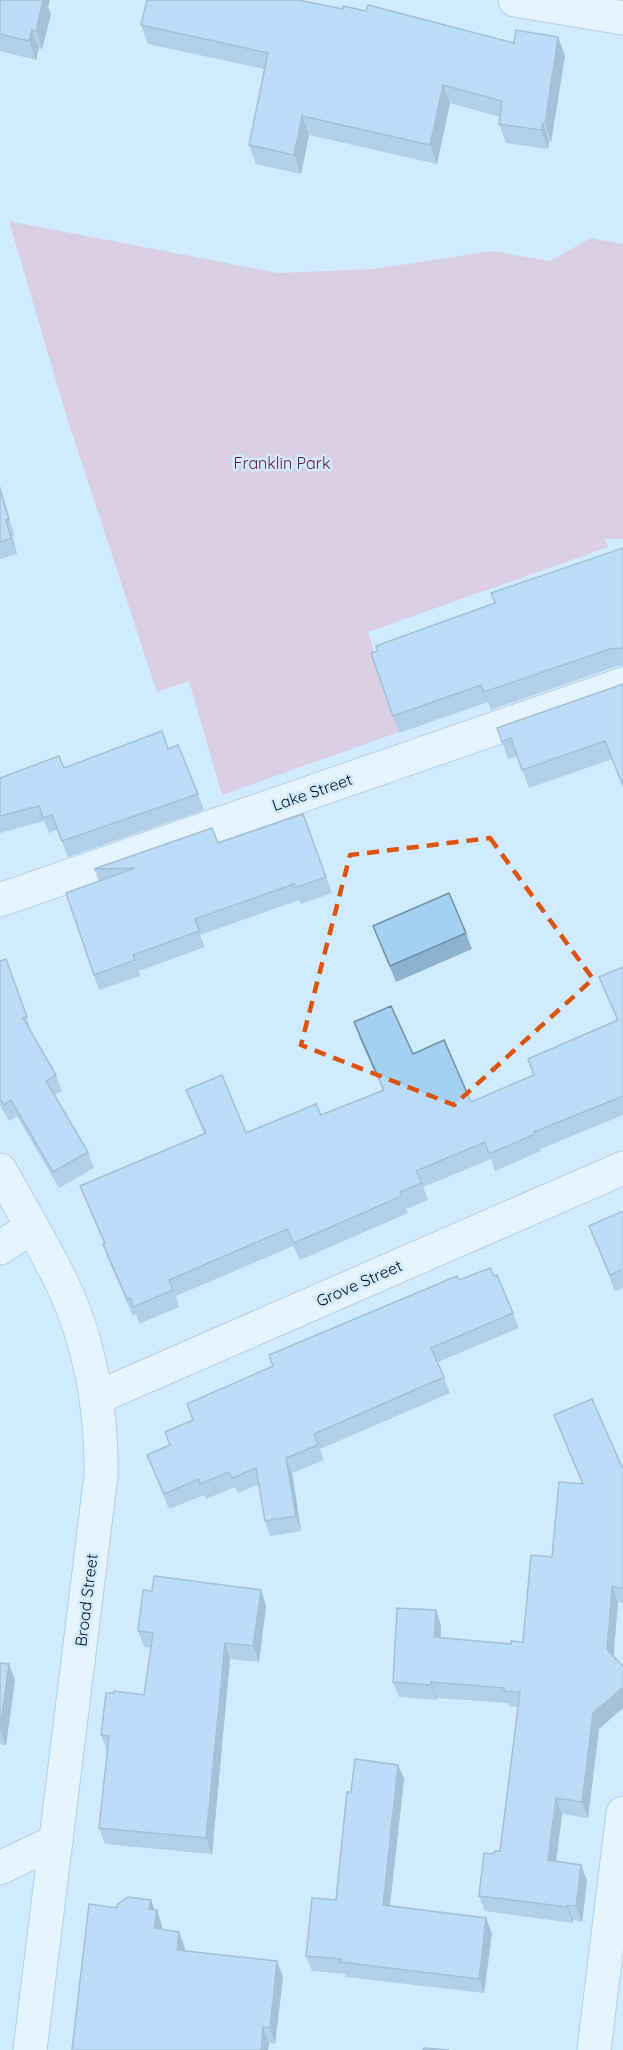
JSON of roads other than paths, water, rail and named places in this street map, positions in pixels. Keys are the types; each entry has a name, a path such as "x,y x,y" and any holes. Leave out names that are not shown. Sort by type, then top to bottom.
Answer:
{"street":[{"path":"515,0 623,18"},
{"name":"Lake Street","path":"0,900 623,684"},
{"name":"Grove Street","path":"96,1398 623,1168"},
{"name":"Broad Street","path":"0,1170 63,1284 75,1315 86,1347 96,1398 102,1447 101,1475 30,2050"},
{"path":"0,1248 32,1227"},
{"path":"594,2050 623,1813"},
{"path":"0,1868 56,1841"}],"park label":[{"name":"Franklin Park","path":"282,463"}]}
